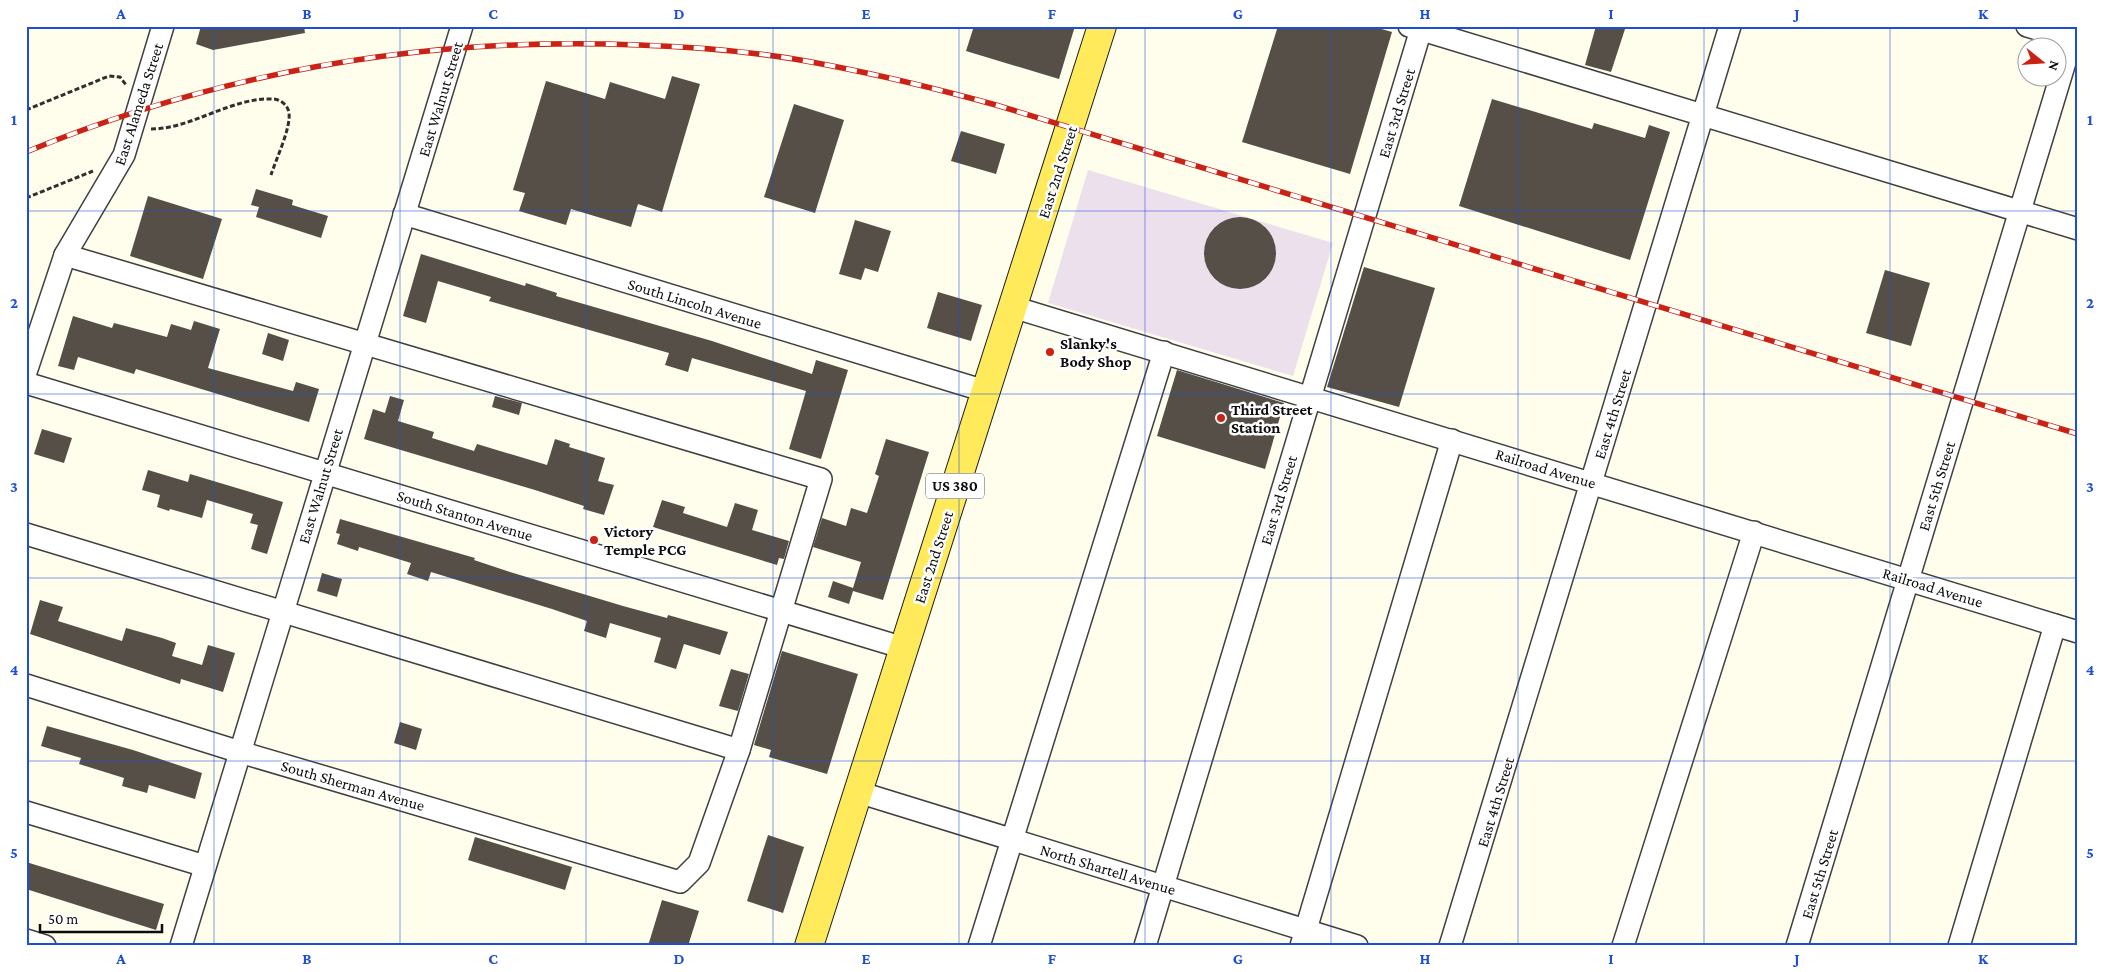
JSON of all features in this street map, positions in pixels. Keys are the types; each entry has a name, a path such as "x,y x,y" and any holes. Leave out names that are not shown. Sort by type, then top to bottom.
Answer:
{"main road":[{"name":"East 2nd Street","path":"809,946 1102,26"}],"street":[{"name":"East Alameda Street","path":"26,372 65,255 117,170 163,26"},
{"name":"East Walnut Street","path":"181,946 282,610 462,26"},
{"name":"East 4th Street","path":"1450,946 1730,26"},
{"path":"2027,26 2075,36"},
{"path":"1417,28 2078,229"},
{"name":"East 3rd Street","path":"1145,946 1417,28"},
{"name":"East 5th Street","path":"1797,946 2019,211 2075,36"},
{"name":"South Lincoln Avenue","path":"404,214 985,391"},
{"path":"26,534 739,750 783,611 821,479 364,342 65,255"},
{"name":"Railroad Avenue","path":"1013,307 2078,632"},
{"path":"979,946 1164,352"},
{"name":"South Stanton Avenue","path":"26,383 904,648"},
{"path":"1304,938 1452,440"},
{"path":"1623,946 1754,532"},
{"path":"1959,946 2055,625"},
{"name":"South Sherman Avenue","path":"26,685 240,752 680,882 699,862 739,750"},
{"name":"North Shartell Avenue","path":"858,792 1163,886 1304,938 1357,946"},
{"path":"26,812 205,866"},
{"path":"26,940 45,946"}],"path":[{"path":"26,110 109,76 120,77 125,81 128,90"},
{"path":"132,126 156,129 244,104 275,99 283,102 289,111 288,124 271,175"},
{"path":"26,198 96,170"}],"shaded area":[{"path":"1088,170 1333,243 1293,376 1048,303"}],"building":[{"path":"201,26 304,26 305,33 213,50 196,44"},
{"path":"974,26 1075,26 1059,79 966,51"},
{"path":"1278,26 1371,26 1392,32 1350,174 1242,142"},
{"path":"1596,26 1626,26 1611,72 1585,65"},
{"path":"672,76 700,84 662,212 638,204 631,227 571,209 566,225 519,211 525,193 513,190 546,81 605,99 610,82 665,99"},
{"path":"1492,99 1592,129 1594,123 1645,138 1649,125 1670,132 1630,260 1459,206"},
{"path":"794,104 844,120 815,213 764,197"},
{"path":"961,131 1005,144 996,174 951,161"},
{"path":"256,189 293,200 292,205 328,216 321,238 256,217 259,207 251,205"},
{"path":"148,196 222,219 203,279 130,256"},
{"path":"1247,217 1266,227 1274,239 1276,253 1274,267 1266,279 1254,287 1233,289 1214,279 1206,267 1204,246 1214,227 1226,219"},
{"path":"855,220 891,231 878,272 865,268 861,280 839,274"},
{"path":"421,254 525,286 526,283 557,293 556,296 712,341 812,374 816,360 848,370 821,459 789,449 806,391 692,358 688,372 665,365 669,353 489,301 491,297 438,281 426,323 403,316"},
{"path":"1364,267 1435,288 1399,407 1327,387"},
{"path":"1885,270 1930,283 1911,346 1866,333"},
{"path":"938,292 982,305 971,341 927,328"},
{"path":"73,316 112,328 114,323 167,337 171,324 191,330 194,321 220,329 208,368 293,391 296,382 319,389 309,422 136,369 134,374 78,357 74,370 58,366"},
{"path":"268,333 289,340 283,361 262,354"},
{"name":"Third Street Station","path":"1177,370 1284,403 1265,469 1157,436"},
{"path":"390,396 404,400 398,421 434,432 432,438 474,451 477,444 547,465 555,439 570,444 569,447 605,458 598,481 614,485 604,515 583,509 584,506 535,490 364,439 373,409 385,413"},
{"path":"495,396 522,403 519,415 492,407"},
{"path":"42,429 72,438 64,463 34,454"},
{"path":"886,439 929,452 883,600 853,591 849,604 828,597 833,581 853,588 861,562 813,547 822,518 846,526 851,508 867,513 879,476 875,474"},
{"path":"148,470 188,482 190,474 283,502 267,554 251,549 258,525 250,523 253,514 207,500 202,518 157,507 160,495 142,490"},
{"path":"662,500 685,507 683,513 727,527 735,503 758,510 752,530 789,541 784,559 779,558 777,565 653,527"},
{"path":"340,519 475,558 474,560 510,572 623,606 667,618 668,615 728,632 720,655 684,644 676,669 654,662 661,638 610,623 606,638 584,631 587,621 431,572 428,581 407,574 411,563 359,547 358,551 337,544 340,534 336,533"},
{"path":"322,573 342,579 337,597 317,591"},
{"path":"40,600 63,607 58,621 122,641 126,628 162,638 176,643 172,656 202,665 208,645 235,653 223,692 181,679 180,684 30,634"},
{"path":"782,651 858,674 827,774 769,757 771,750 754,745"},
{"path":"731,669 749,674 738,711 719,706"},
{"path":"400,722 422,729 416,750 394,743"},
{"path":"47,726 133,750 202,773 195,799 149,785 147,793 122,786 124,778 79,764 81,758 41,746"},
{"path":"768,835 804,847 783,913 747,901"},
{"path":"475,837 572,867 565,890 468,860"},
{"path":"26,862 164,904 156,930 26,889"},
{"path":"662,900 699,911 688,946 648,946"}],"railway":[{"path":"26,152 100,124 175,100 250,80 326,65 403,54 481,47 560,44 685,47 776,56 887,78 996,105 2078,434"}],"place":[{"name":"Slanky's Body Shop","path":"1050,352"},
{"name":"Third Street Station","path":"1221,418"},
{"name":"Victory Temple PCG","path":"594,540"}]}
